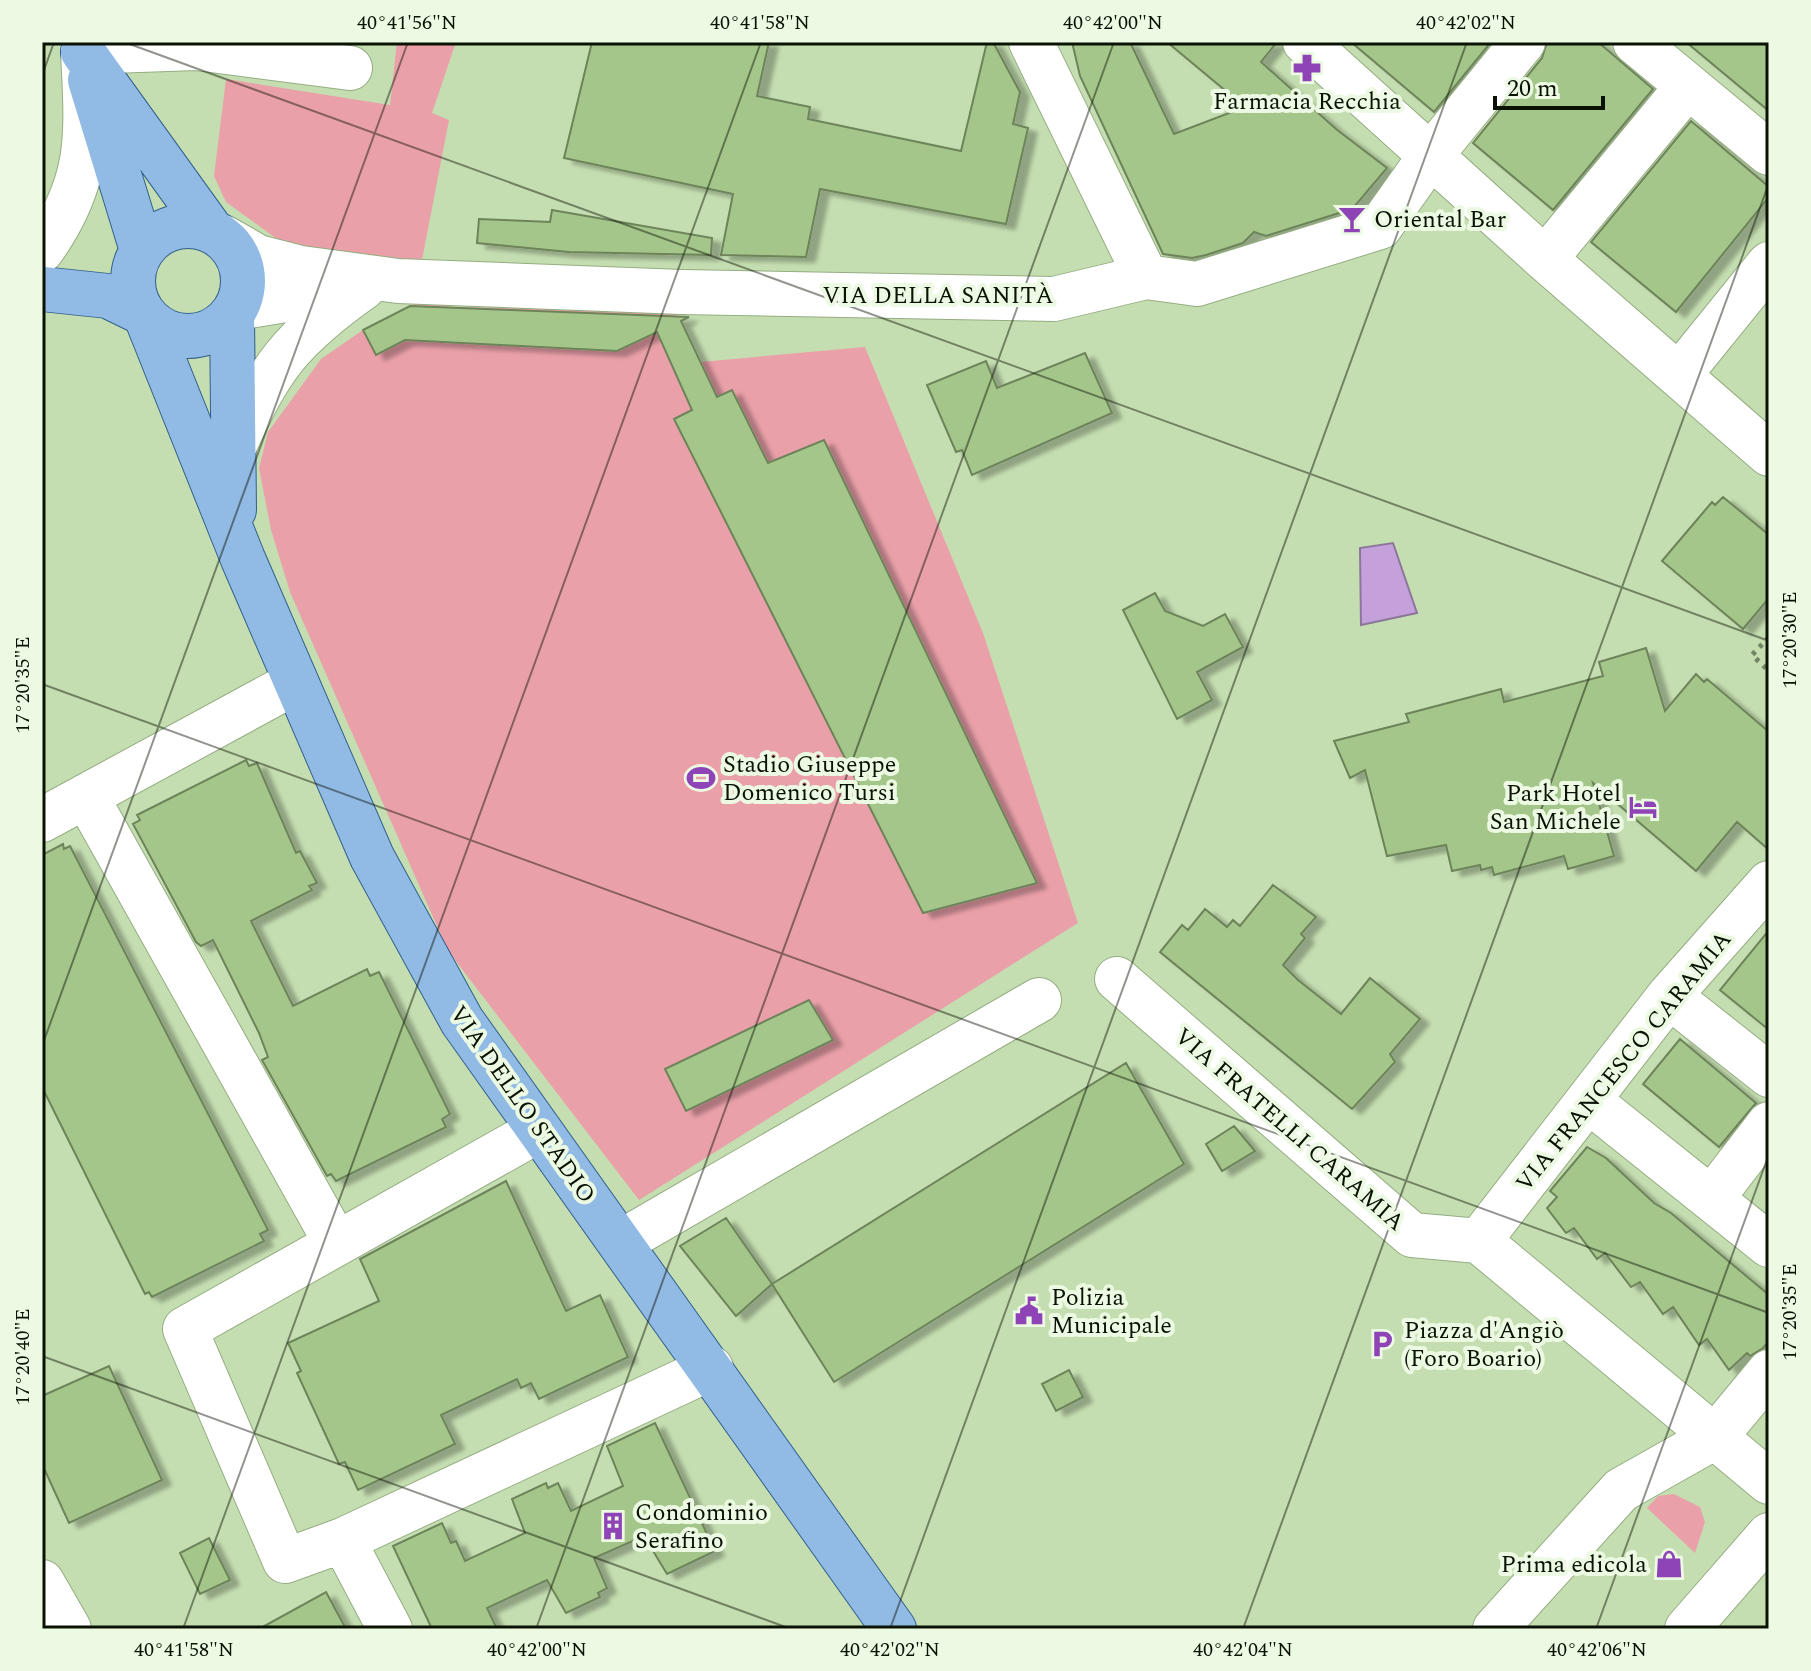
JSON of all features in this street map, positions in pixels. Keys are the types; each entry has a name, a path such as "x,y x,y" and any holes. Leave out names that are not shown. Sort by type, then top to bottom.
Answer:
{"main road":[{"path":"42,289 108,296 144,316 160,330 193,337 209,333 235,311 244,280 234,249 217,234 80,47"},
{"path":"80,47 140,254"},
{"path":"144,316 134,295 132,276 140,254 155,236 173,227 192,225 217,234"},
{"path":"42,273 140,254"},
{"name":"VIA DELLO STADIO","path":"234,533 235,311"},
{"name":"VIA DELLO STADIO","path":"144,316 372,857 462,1021 894,1629"}],"street":[{"path":"1031,42 1146,277"},
{"name":"VIA DELLA SANITÀ","path":"217,234 258,257 381,284 1054,299 1146,277 1197,284 1380,227 1431,155 1523,42"},
{"path":"1635,42 1769,153"},
{"path":"42,250 64,219 81,176 86,128 80,47 197,45 350,68"},
{"path":"1316,46 1545,259 1769,454"},
{"path":"1545,259 1687,87"},
{"path":"1680,374 1769,264"},
{"name":"VIA DELLA SANITÀ","path":"235,311 381,284"},
{"name":"VIA DELLO STADIO","path":"234,447 278,361 316,321 381,284"},
{"path":"42,820 296,682"},
{"path":"86,796 336,1243"},
{"name":"VIA FRANCESCO CARAMIA","path":"1479,1241 1669,996 1766,893"},
{"name":"VIA FRATELLI CARAMIA","path":"1117,979 1412,1235 1479,1241"},
{"path":"1669,996 1769,1075"},
{"path":"621,1242 1039,1000"},
{"path":"1589,1101 1769,1245"},
{"path":"1712,1198 1769,1124"},
{"path":"539,1130 185,1329 285,1561 343,1540 711,1368"},
{"path":"1479,1241 1769,1482"},
{"path":"1495,1629 1621,1490 1715,1437 1769,1372"},
{"path":"1687,1629 1769,1535"},
{"path":"343,1540 390,1629"},
{"path":"42,1582 69,1629"}],"path":[{"path":"1769,637 1752,655 1769,671"}],"shaded area":[{"path":"397,42 456,42 432,113 449,120 421,265 292,250 226,202 214,176 226,79 390,105"},
{"name":"Stadio Giuseppe Domenico Tursi","path":"420,301 452,307 675,311 700,362 865,347 983,633 1078,923 639,1200 448,951 290,592 271,530 259,468 268,432 321,359 363,330"},
{"path":"1393,543 1417,613 1361,625 1360,548"},
{"path":"1674,1494 1700,1507 1705,1522 1695,1553 1647,1508 1658,1496"}],"building":[{"path":"592,42 769,42 757,96 810,107 808,119 961,151 987,42 993,42 1020,92 1013,124 1028,128 1006,224 820,189 806,257 721,255 733,194 564,158"},
{"path":"1072,42 1130,42 1174,134 1245,107 1167,42 1277,42 1261,62 1336,129 1387,168 1354,207 1336,214 1266,236 1254,232 1243,243 1206,255 1192,258 1163,254 1080,76"},
{"path":"1351,42 1491,42 1434,112"},
{"path":"1547,42 1598,42 1653,89 1553,210 1473,143 1542,58"},
{"path":"1686,42 1769,42 1769,111"},
{"path":"1691,121 1769,187 1769,197 1676,312 1591,242"},
{"path":"552,210 712,238 711,255 569,252 477,243 479,219 550,222"},
{"path":"410,306 689,317 681,321 717,397 732,390 768,463 824,440 1037,883 923,913 674,419 692,410 657,332 617,351 405,340 376,355 363,330"},
{"path":"1085,353 1112,413 972,475 962,450 956,452 927,385 986,361 997,388"},
{"path":"1723,497 1769,535 1769,598 1743,629 1662,561 1712,502 1715,505"},
{"path":"1155,593 1165,611 1203,626 1225,614 1243,647 1197,672 1212,700 1177,719 1123,610"},
{"name":"Park Hotel San Michele","path":"1646,648 1665,711 1696,674 1704,682 1707,679 1769,732 1769,850 1737,822 1696,871 1593,783 1614,856 1568,869 1564,856 1494,875 1492,867 1481,870 1480,865 1452,871 1446,845 1387,856 1365,770 1350,778 1334,741 1409,722 1406,714 1501,689 1504,702 1603,676 1599,662"},
{"path":"246,760 249,766 257,763 296,853 300,851 317,883 309,886 312,890 251,921 293,1006 367,969 370,976 379,972 450,1114 442,1119 446,1127 336,1181 331,1174 327,1176 262,1060 268,1057 259,1033 213,940 201,946 196,942 133,824 140,820 137,815"},
{"path":"63,844 64,849 70,846 268,1230 260,1234 264,1241 152,1297 149,1292 145,1294 42,1087 42,855"},
{"path":"1273,885 1316,917 1301,934 1305,938 1283,965 1298,980 1341,1014 1370,978 1420,1019 1390,1054 1395,1062 1352,1109 1160,952 1182,925 1188,930 1205,909 1227,927 1233,920 1240,926"},
{"path":"1769,930 1769,1030 1720,990"},
{"path":"809,1000 833,1040 686,1111 665,1069"},
{"path":"1680,1039 1756,1103 1719,1147 1643,1084"},
{"path":"1126,1063 1184,1164 834,1382 772,1284"},
{"path":"1234,1126 1255,1151 1222,1171 1206,1144"},
{"path":"1587,1147 1606,1158 1654,1203 1671,1213 1769,1295 1769,1341 1763,1348 1750,1356 1747,1353 1729,1370 1707,1339 1699,1345 1673,1307 1663,1314 1640,1282 1631,1287 1605,1253 1597,1259 1574,1228 1566,1233 1547,1208 1557,1197 1550,1191"},
{"path":"506,1181 566,1311 600,1295 628,1357 539,1399 531,1383 521,1388 517,1379 441,1415 455,1444 358,1490 345,1462 339,1464 297,1373 301,1371 288,1343 379,1301 360,1259"},
{"path":"726,1218 772,1284 736,1316 680,1246"},
{"path":"109,1366 162,1480 69,1523 42,1464 42,1396"},
{"path":"1069,1370 1083,1397 1056,1411 1042,1384"},
{"name":"Condominio Serafino","path":"655,1423 715,1551 667,1574 644,1536 594,1558 607,1588 598,1593 600,1597 566,1613 547,1580 487,1608 497,1629 432,1629 393,1546 442,1523 451,1543 456,1541 465,1561 525,1533 512,1499 546,1483 548,1488 558,1483 571,1511 623,1486 607,1446"},
{"path":"209,1538 230,1580 200,1594 180,1553"},
{"path":"326,1592 346,1629 259,1629"}],"place":[{"name":"Farmacia Recchia","path":"1307,68"},
{"name":"Oriental Bar","path":"1352,219"},
{"name":"Stadio Giuseppe Domenico Tursi","path":"701,778"},
{"name":"Park Hotel San Michele","path":"1643,807"},
{"name":"Polizia Municipale","path":"1029,1311"},
{"name":"Piazza d'Angiò (Foro Boario)","path":"1382,1344"},
{"name":"Condominio Serafino","path":"613,1526"},
{"name":"Prima edicola","path":"1669,1564"}]}
